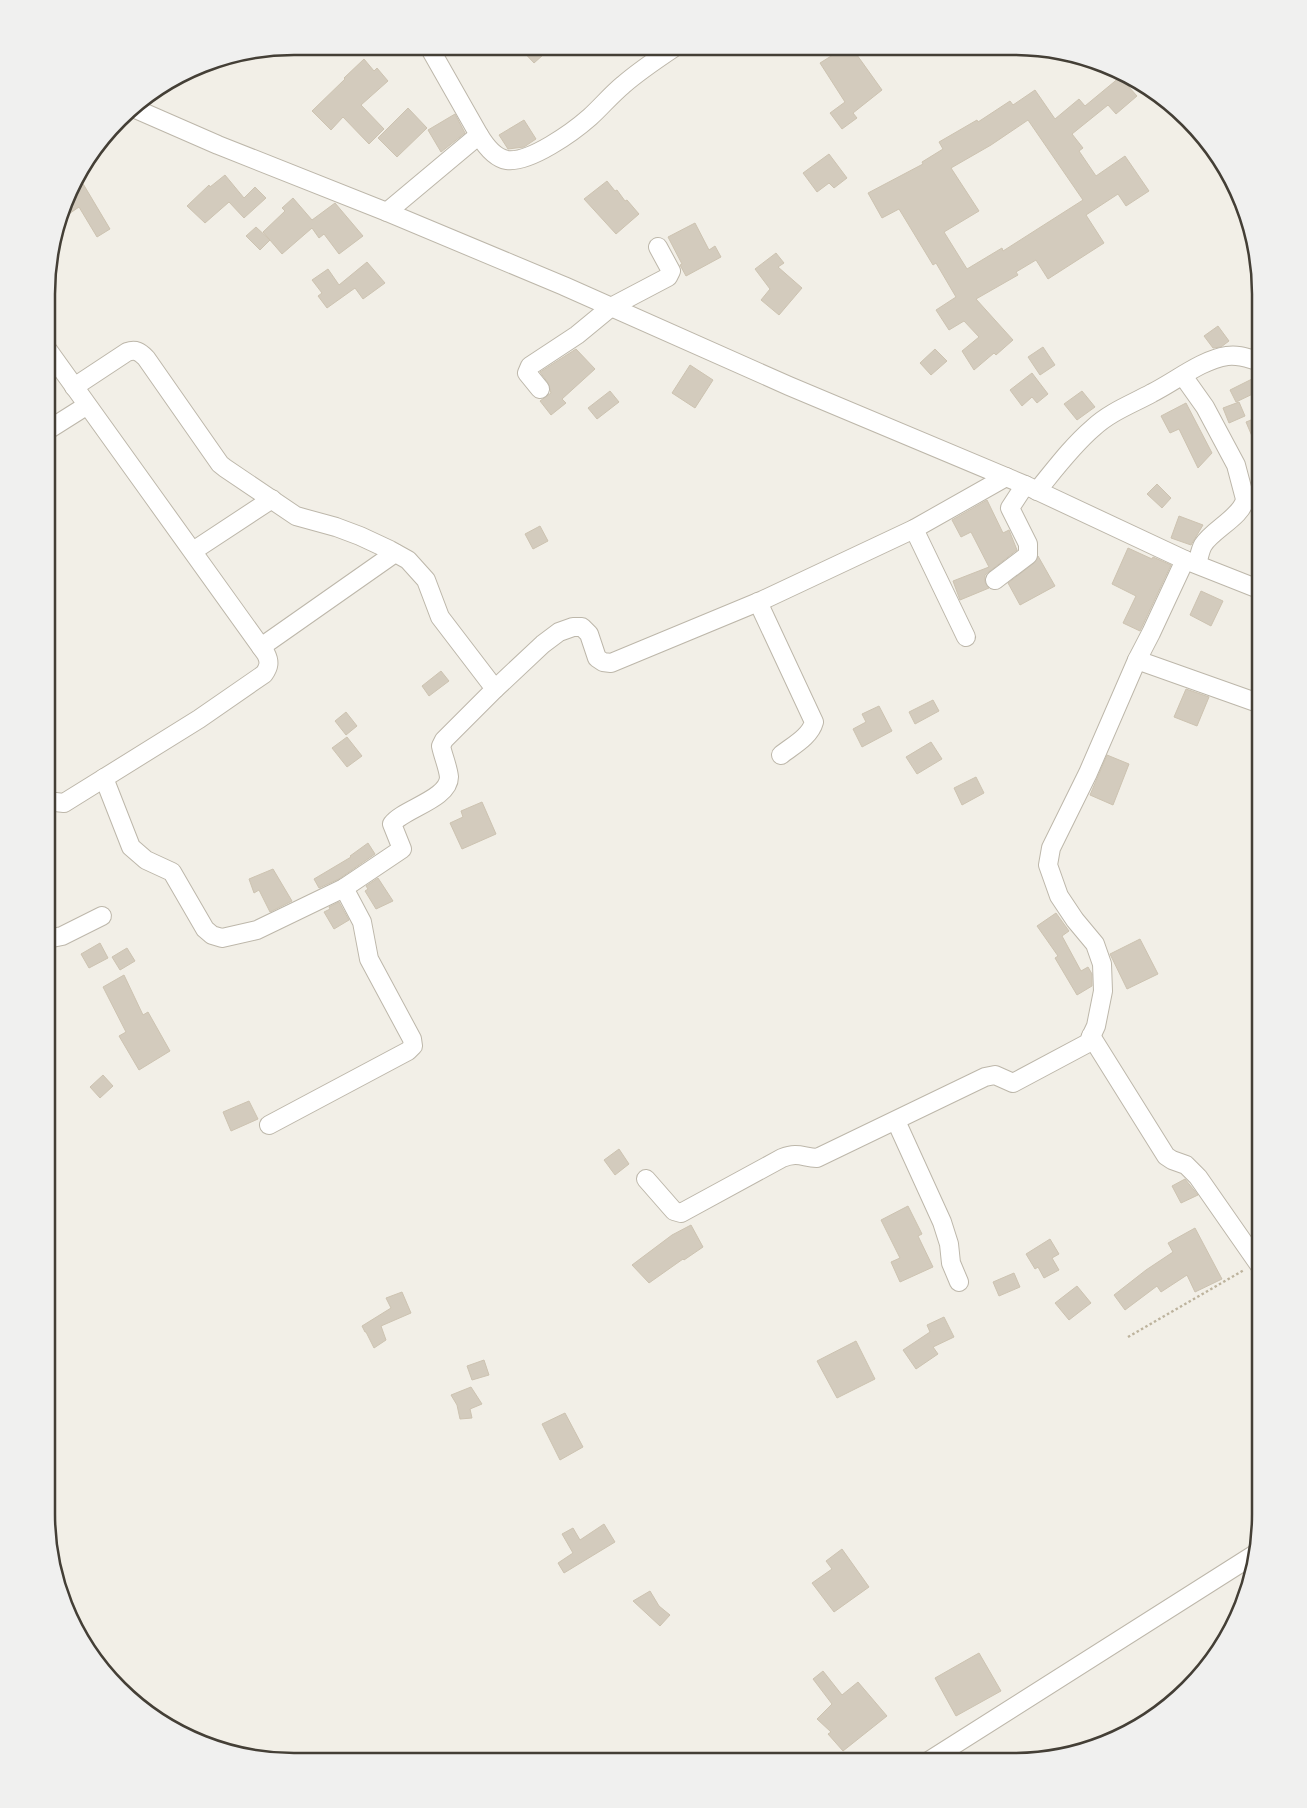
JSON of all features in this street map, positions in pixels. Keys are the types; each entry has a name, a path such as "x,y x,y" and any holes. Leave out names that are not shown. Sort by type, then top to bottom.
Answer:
{"street":[{"path":"434,55 485,145 507,160 520,159 545,148 572,131 589,118 621,86 664,55"},
{"path":"141,111 218,145 387,212 611,307 789,386 1006,477 1191,562 1252,586"},
{"path":"387,212 479,135"},
{"path":"540,389 527,373 530,366 578,334 611,307 668,277 671,271 658,247"},
{"path":"74,387 127,352 134,350 140,352 220,464 296,516 336,527 395,552 408,560 426,580 440,616 495,689"},
{"path":"995,580 1028,555 1028,544 1010,508 1057,467 1093,427 1114,412 1202,365 1227,356 1238,355 1252,359"},
{"path":"55,360 269,660 268,668 264,674 199,719 64,803 55,802"},
{"path":"646,1179 674,1211 682,1213 782,1158 792,1154 801,1154 817,1158 986,1077 995,1075 1013,1083 1088,1043 1096,1026 1103,991 1102,964 1095,944 1075,920 1059,896 1048,865 1051,848 1088,773 1137,660 1191,562 1211,536 1240,509 1245,499 1236,465 1205,407 1183,376"},
{"path":"55,426 86,406"},
{"path":"104,778 131,847 146,860 172,872 205,930 222,938 257,930 344,888 402,849 392,824 396,819 420,807 444,790 449,778 440,746 444,740 495,689 543,644 559,632 573,627 582,627 589,634 596,658 603,662 611,663 758,602 914,529 1006,477"},
{"path":"193,551 272,499"},
{"path":"914,529 966,637"},
{"path":"261,647 395,552"},
{"path":"758,602 814,722 808,734 781,754"},
{"path":"1137,660 1252,701"},
{"path":"269,1125 408,1051 414,1046 369,959 362,922 344,888"},
{"path":"55,937 62,936 102,916"},
{"path":"1091,1036 1166,1156 1186,1165 1198,1177 1252,1254"},
{"path":"896,1121 942,1222 949,1244 951,1263 959,1282"},
{"path":"941,1753 1247,1559"}],"path":[{"path":"1128,1337 1252,1268"}],"building":[{"path":"526,55 543,55 534,63"},
{"path":"833,55 857,55 882,90 853,113 857,118 842,129 830,113 845,102 820,63"},
{"path":"364,59 374,71 377,68 388,81 361,105 384,129 369,144 343,117 331,130 312,111"},
{"path":"1117,79 1126,84 1137,96 1116,114 1108,105 1072,134 1083,148 1079,151 1096,176 1125,156 1149,191 1126,206 1118,194 1086,215 1104,243 1048,279 1036,260 1016,272 1018,275 976,299 1013,340 996,355 994,353 974,370 962,351 979,337 964,321 949,330 936,310 956,297 936,263 933,265 899,209 882,218 868,193 923,164 922,162 943,149 939,142 977,120 978,122 1010,101 1013,105 1035,90 1055,119 1079,99 1085,106","holes":["1028,120 1083,200 1003,251 1002,248 967,269 944,232 979,211 951,168 991,145"]},
{"path":"408,108 427,128 397,157 378,138"},
{"path":"455,114 465,133 441,152 428,130"},
{"path":"524,120 536,139 524,147 508,149 499,135"},
{"path":"829,154 847,178 834,188 829,183 817,192 803,173"},
{"path":"225,175 244,198 255,187 266,198 244,218 229,202 205,223 187,206 209,185 210,187"},
{"path":"607,181 639,214 616,234 584,199"},
{"path":"83,183 110,229 97,237 79,207 69,214"},
{"path":"293,198 312,220 335,203 363,236 339,254 324,234 319,238 312,228 282,254 263,232 285,211 282,208"},
{"path":"695,223 709,250 715,246 721,257 686,276 668,237"},
{"path":"256,227 270,240 260,250 246,236"},
{"path":"776,253 784,263 778,267 802,288 779,315 761,300 770,289 755,269"},
{"path":"367,262 385,283 363,299 355,288 327,308 318,296 322,293 312,280 328,269 339,285"},
{"path":"1218,326 1229,341 1221,347 1213,348 1204,336"},
{"path":"1043,347 1055,365 1040,375 1028,357"},
{"path":"576,349 595,369 562,399 566,403 551,415 540,401 551,393 548,383 540,372"},
{"path":"935,349 947,361 931,375 920,363"},
{"path":"690,365 713,380 695,408 672,393"},
{"path":"1032,373 1048,394 1037,403 1032,397 1022,406 1010,390"},
{"path":"1252,379 1252,394 1236,402 1230,390"},
{"path":"610,391 619,402 597,419 588,408"},
{"path":"1082,391 1095,407 1077,420 1064,404"},
{"path":"1239,402 1245,416 1229,423 1223,408"},
{"path":"1186,403 1212,453 1198,468 1179,429 1170,433 1161,416"},
{"path":"1252,420 1252,436 1246,422"},
{"path":"1157,484 1171,498 1162,508 1147,494"},
{"path":"987,500 1003,533 1009,530 1017,550 985,575 985,582 989,588 960,600 953,581 989,567 971,532 961,537 952,520"},
{"path":"1179,516 1203,525 1191,545 1171,538"},
{"path":"540,526 548,541 533,549 525,534"},
{"path":"1128,548 1171,565 1140,631 1123,623 1136,596 1112,584"},
{"path":"1038,556 1055,586 1020,605 1008,583 1034,563"},
{"path":"1201,591 1223,601 1211,626 1190,615"},
{"path":"441,671 449,681 429,696 422,686"},
{"path":"1186,689 1209,697 1197,726 1174,717"},
{"path":"933,700 939,711 915,724 909,712"},
{"path":"879,706 892,731 862,747 853,729 866,722 862,714"},
{"path":"346,712 357,726 346,735 335,721"},
{"path":"347,737 362,756 347,767 332,748"},
{"path":"931,742 942,759 917,774 906,757"},
{"path":"1107,755 1129,764 1113,805 1090,795"},
{"path":"976,777 984,793 962,805 954,788"},
{"path":"482,802 496,834 462,849 450,823 463,817 461,811"},
{"path":"368,843 375,854 339,879 319,888 314,879 351,857"},
{"path":"273,869 292,901 270,912 259,890 254,893 249,879"},
{"path":"378,878 393,901 376,909 365,891 368,889 366,886"},
{"path":"339,902 349,920 334,929 324,912"},
{"path":"1056,913 1069,931 1062,936 1081,971 1088,967 1092,974 1092,986 1077,995 1055,958 1058,956 1037,926"},
{"path":"1140,939 1158,974 1127,989 1110,954"},
{"path":"100,943 108,958 89,968 81,954"},
{"path":"127,948 135,961 120,970 112,957"},
{"path":"124,975 143,1015 148,1012 170,1051 139,1070 119,1036 126,1032 103,987"},
{"path":"103,1075 113,1086 100,1098 90,1087"},
{"path":"249,1101 258,1119 231,1131 223,1112"},
{"path":"619,1149 629,1164 615,1175 604,1160"},
{"path":"1185,1179 1198,1195 1181,1203 1172,1186"},
{"path":"908,1206 922,1234 918,1236 933,1267 900,1282 891,1262 900,1258 881,1220"},
{"path":"691,1225 703,1247 649,1283 632,1265 672,1235"},
{"path":"1195,1228 1222,1279 1195,1292 1187,1275 1161,1292 1157,1286 1125,1310 1114,1295 1173,1252 1168,1243"},
{"path":"1050,1239 1059,1254 1052,1258 1059,1270 1044,1278 1038,1267 1035,1269 1026,1254"},
{"path":"1014,1273 1020,1287 999,1296 993,1282"},
{"path":"1077,1286 1091,1303 1069,1320 1055,1303"},
{"path":"402,1292 411,1313 381,1326 386,1340 374,1348 362,1326 391,1308 386,1298"},
{"path":"944,1317 954,1337 933,1347 938,1354 916,1369 903,1350 930,1332 927,1325"},
{"path":"856,1341 875,1379 837,1398 817,1361"},
{"path":"484,1360 489,1375 472,1380 467,1366"},
{"path":"471,1387 482,1404 470,1409 472,1418 460,1419 457,1405 451,1395"},
{"path":"565,1413 583,1447 560,1460 542,1424"},
{"path":"604,1524 615,1542 564,1573 558,1563 573,1553 562,1534 573,1528 580,1540"},
{"path":"842,1549 869,1587 834,1612 812,1583 832,1569 826,1561"},
{"path":"650,1591 659,1606 670,1615 660,1626 633,1601"},
{"path":"979,1653 1001,1691 956,1716 935,1678"},
{"path":"823,1671 842,1695 858,1682 887,1716 843,1751 828,1734 831,1732 817,1719 832,1704 813,1679"}]}
